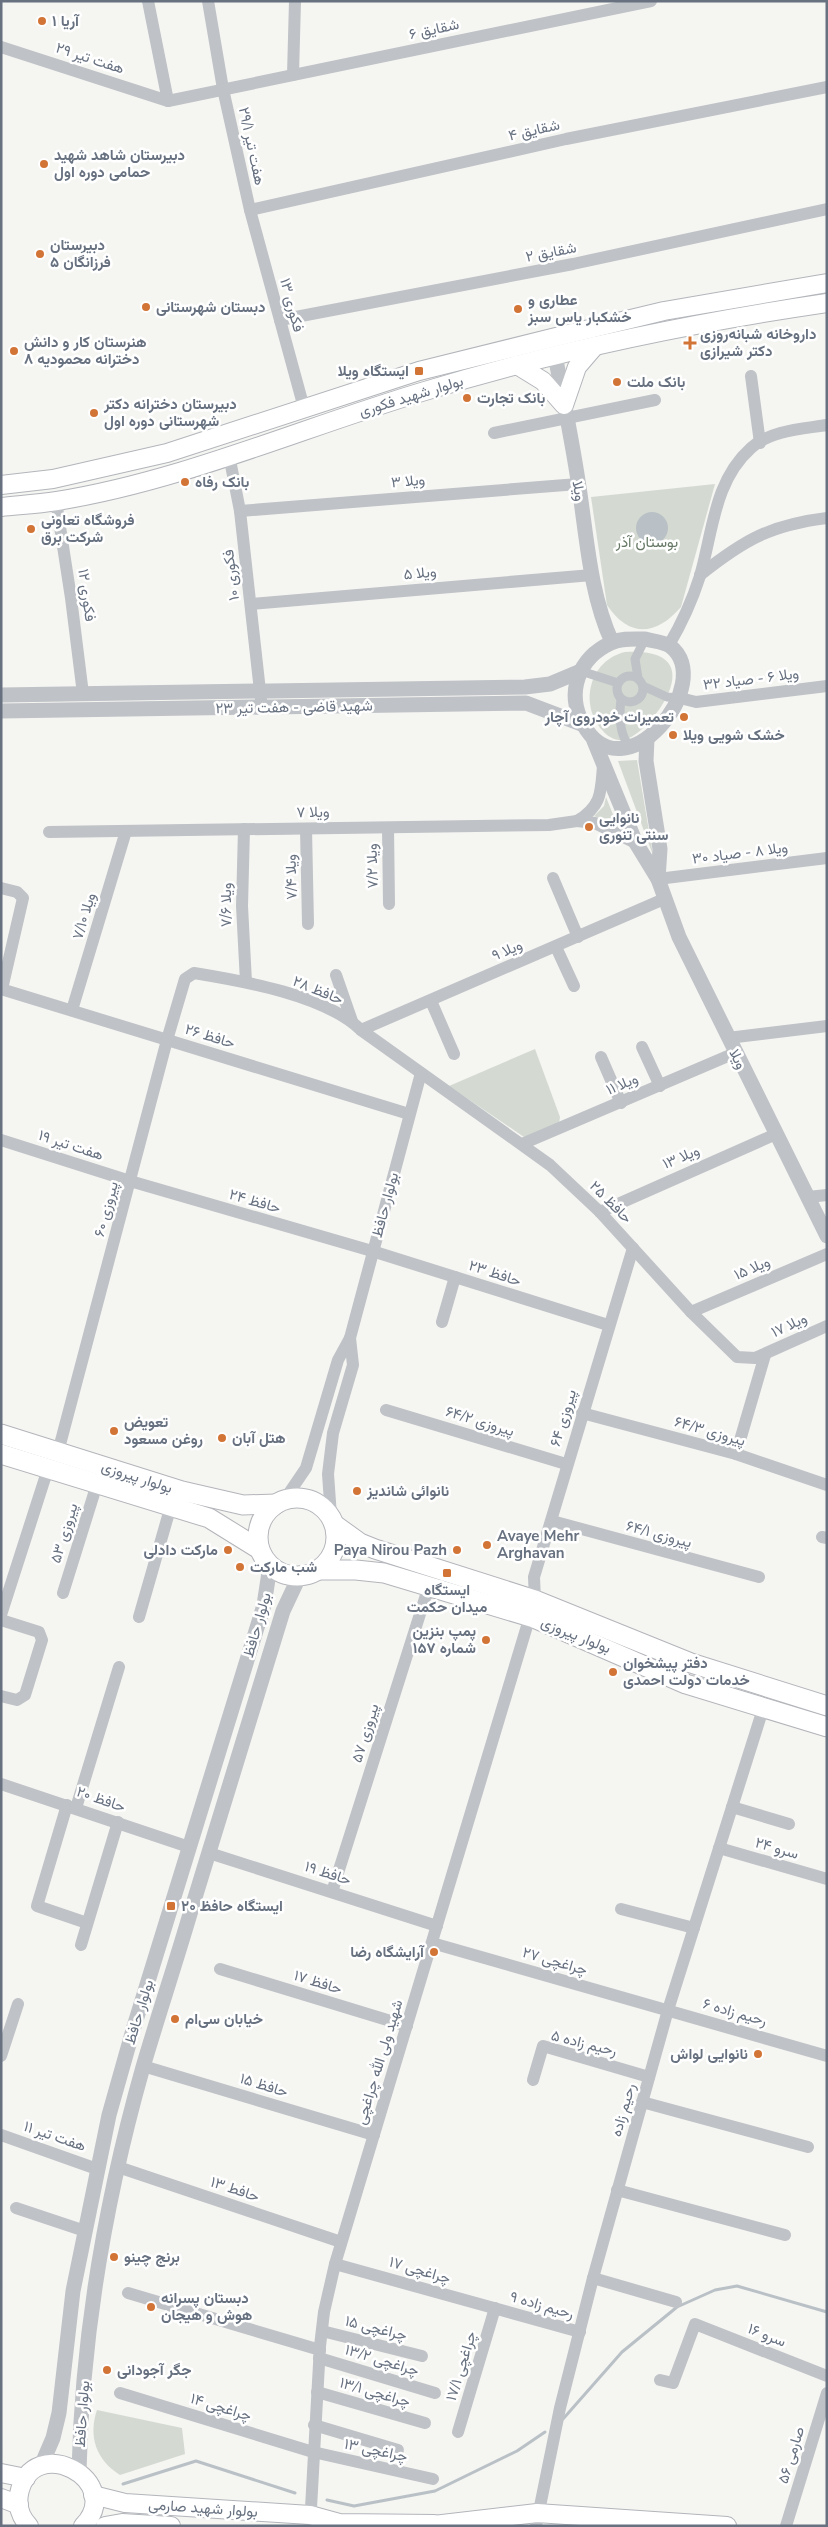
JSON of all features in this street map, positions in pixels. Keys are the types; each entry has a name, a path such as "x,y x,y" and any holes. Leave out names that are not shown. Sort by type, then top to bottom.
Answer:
{"main road":[{"name":"بولوار شهید فکوری","path":"1,485 71,476 167,454 419,371 552,338 664,312 827,283"},
{"name":"بولوار شهید فکوری","path":"1,507 56,501 175,474 426,390 517,365 668,330 827,303"},
{"path":"566,412 577,368 595,346"},
{"path":"517,365 543,381 566,412"},
{"name":"بولوار پیروزی","path":"1,1434 182,1491 243,1505 281,1502"},
{"name":"بولوار پیروزی","path":"1,1454 209,1518 259,1549"},
{"path":"301,1498 316,1502 333,1520 337,1540 333,1555 319,1570 299,1577 279,1572 270,1566 259,1549 260,1524 268,1510 281,1502 301,1498"},
{"name":"بولوار پیروزی","path":"333,1520 360,1543 534,1609 691,1663 827,1706"},
{"name":"بولوار پیروزی","path":"319,1570 356,1570 384,1573 436,1589 534,1609 607,1648 686,1684 827,1727"},
{"path":"28,2526 18,2506 21,2486 26,2478 41,2466 61,2464 79,2471 90,2486 93,2496 90,2515 83,2526"},
{"path":"1,2474 26,2478"},
{"name":"بولوار شهید صارمی","path":"93,2496 125,2503 339,2523 429,2525 536,2519 727,2526"},
{"path":"1,2498 18,2506"},
{"name":"بولوار شهید صارمی","path":"105,2526 122,2523 171,2526"}],"street":[{"path":"293,75 295,1"},
{"name":"شقایق ۶","path":"168,101 651,1"},
{"path":"148,2 168,101"},
{"name":"هفت تیر ۲۹/۱","path":"209,7 223,89 250,210"},
{"name":"هفت تیر ۲۹","path":"1,47 168,101"},
{"name":"شقایق ۴","path":"250,210 566,139 827,87"},
{"name":"شقایق ۲","path":"280,320 573,264 827,209"},
{"name":"فکوری ۱۳","path":"250,210 304,408"},
{"name":"ویلا","path":"552,338 592,575 601,618 612,642"},
{"path":"751,376 760,443"},
{"path":"494,434 566,412 655,400"},
{"path":"669,646 685,617 700,575 721,489 734,467 752,447 785,431 827,425"},
{"name":"فکوری ۱۰","path":"229,455 240,511 261,700"},
{"name":"ویلا ۳","path":"240,511 578,484"},
{"name":"فکوری ۱۲","path":"56,501 72,598 83,694"},
{"path":"700,575 734,548 755,537 776,528 827,518"},
{"name":"ویلا ۵","path":"251,604 592,575"},
{"path":"620,699 628,702 636,701 642,695 635,659 645,638"},
{"path":"594,741 613,750 631,748 647,739 680,698 684,672 679,657 669,646 645,638 612,642 595,653 581,670 618,683"},
{"name":"ویلا","path":"581,670 574,692 575,708 594,741 636,843 658,879 679,937 827,1236"},
{"name":"شهید قاضی - هفت تیر ۲۳","path":"1,711 525,687 550,684 581,670"},
{"path":"631,748 624,740 620,699 616,692 618,683 624,677 640,682 667,697 680,698"},
{"name":"ویلا ۶ - صیاد ۳۲","path":"680,698 696,702 827,686"},
{"name":"شهید قاضی - هفت تیر ۲۳","path":"1,696 83,694 261,700 526,704 584,725"},
{"name":"ویلا","path":"647,739 646,761 660,849 658,879"},
{"path":"577,821 591,811 601,795 603,762"},
{"path":"577,821 595,823 636,843"},
{"name":"ویلا ۷","path":"49,832 549,825 577,821"},
{"name":"ویلا ۷/۲","path":"388,828 389,904"},
{"name":"ویلا ۷/۶","path":"244,829 242,906 246,982"},
{"name":"ویلا ۷/۴","path":"306,829 308,924"},
{"name":"ویلا ۷/۱۰","path":"72,1010 126,831"},
{"name":"ویلا ۸ - صیاد ۳۰","path":"658,879 827,858"},
{"path":"552,878 578,937"},
{"path":"1,888 17,892 23,898 2,989"},
{"name":"ویلا ۹","path":"361,1030 664,899"},
{"path":"556,947 574,986"},
{"name":"حافظ ۲۸","path":"189,976 194,973 246,982 304,999 352,1021 361,1030 421,1073"},
{"path":"336,975 352,1021"},
{"name":"پیروزی ۶۰","path":"58,1452 167,1040 185,979 189,976"},
{"name":"حافظ ۲۶","path":"2,989 410,1114"},
{"path":"431,1000 454,1054"},
{"path":"728,1038 827,1026"},
{"path":"642,1047 660,1086"},
{"name":"ویلا ۱۱","path":"522,1144 735,1053"},
{"path":"601,1057 621,1103"},
{"name":"بولوار حافظ","path":"350,1338 421,1073"},
{"name":"حافظ ۲۵","path":"421,1073 550,1166 600,1212 691,1312 737,1357 755,1358 765,1355"},
{"name":"ویلا ۱۳","path":"600,1212 776,1134"},
{"name":"هفت تیر ۱۹","path":"1,1140 130,1182"},
{"name":"حافظ ۲۴","path":"130,1182 372,1251"},
{"path":"808,1197 827,1195"},
{"name":"پیروزی ۶۴","path":"534,1609 534,1577 552,1522 566,1464 633,1248"},
{"name":"حافظ ۲۳","path":"372,1251 608,1325"},
{"name":"ویلا ۱۵","path":"691,1312 827,1254"},
{"path":"442,1322 455,1277"},
{"name":"ویلا ۱۷","path":"765,1355 827,1326"},
{"path":"281,1502 306,1468 338,1360 350,1338"},
{"path":"333,1520 328,1474 334,1433 353,1364 350,1338"},
{"path":"736,1454 765,1355"},
{"name":"پیروزی ۶۴/۲","path":"386,1410 566,1464"},
{"name":"پیروزی ۶۴/۳","path":"582,1413 736,1454 827,1485"},
{"path":"1,1615 45,1478 52,1470"},
{"name":"پیروزی ۵۳","path":"63,1593 97,1484"},
{"path":"139,1617 168,1516 174,1507"},
{"name":"پیروزی ۶۴/۱","path":"552,1522 759,1577"},
{"name":"بولوار حافظ","path":"41,2466 53,2438 60,2413 73,2291 97,2169 124,2063 264,1605 270,1566"},
{"name":"بولوار حافظ","path":"79,2471 80,2416 94,2294 118,2167 143,2066 283,1611 299,1577"},
{"name":"پیروزی ۵۷","path":"332,1892 426,1595 436,1589"},
{"name":"شهید ولی الله چراغچی","path":"310,2520 314,2425 322,2331 335,2264 527,1626 534,1609"},
{"path":"1,1620 39,1632 42,1640 25,1696 17,1700 1,1696"},
{"path":"87,1923 37,1906 119,1667"},
{"name":"رحیم زاده","path":"536,2519 557,2422 617,2190 668,2010 763,1709"},
{"name":"حافظ ۲۰","path":"1,1784 189,1847"},
{"path":"732,1807 789,1824"},
{"path":"81,1944 118,1822"},
{"name":"سرو ۲۴","path":"719,1848 827,1879"},
{"name":"حافظ ۱۹","path":"209,1853 437,1926"},
{"path":"621,1909 694,1928"},
{"name":"چراغچی ۲۷","path":"432,1943 668,2010"},
{"name":"حافظ ۱۷","path":"220,1969 407,2026"},
{"path":"1,2056 18,2004"},
{"name":"رحیم زاده ۶","path":"668,2010 827,2056"},
{"name":"رحیم زاده ۵","path":"532,2080 543,2046 649,2077"},
{"name":"حافظ ۱۵","path":"143,2066 374,2136"},
{"path":"642,2102 808,2147"},
{"name":"هفت تیر ۱۱","path":"1,2135 97,2169"},
{"name":"حافط ۱۳","path":"118,2167 341,2242"},
{"path":"617,2190 785,2235"},
{"path":"16,2208 85,2231"},
{"name":"چراغچی ۱۷","path":"335,2264 495,2308"},
{"path":"593,2278 676,2302"},
{"name":"چراغچی ۱۳/۲","path":"128,2293 320,2354 434,2393"},
{"name":"رحیم زاده ۹","path":"495,2308 580,2332"},
{"name":"چراغچی ۱۷/۱","path":"458,2432 495,2308"},
{"name":"سرو ۱۶","path":"660,2380 673,2383 694,2324 827,2376"},
{"name":"چراغچی ۱۵","path":"322,2331 422,2356"},
{"name":"چراغچی ۱۳/۱","path":"317,2392 425,2423"},
{"name":"چراغچی ۱۴","path":"120,2393 313,2452"},
{"name":"صارمی ۵۶","path":"786,2526 827,2394"},
{"path":"314,2425 398,2450"},
{"name":"چراغچی ۱۳","path":"313,2452 433,2479"}],"green space":[{"name":"بوستان آذر","path":"715,484 681,607 672,617 652,628 633,628 624,623 615,616 607,605 591,497"},
{"path":"625,652 654,654 669,663 673,677 668,694 658,711 633,736 620,740 607,735 595,720 590,696 596,673 603,664"},
{"path":"637,760 653,855 618,761"},
{"path":"606,797 618,827 594,816 604,806"},
{"path":"535,1049 560,1117 559,1124 524,1137 449,1086"},
{"path":"97,2410 182,2428 185,2454 120,2475 105,2462 96,2447 93,2429"}],"shaded area":[{"path":"652,512 658,513 663,517 667,522 667,534 663,539 658,543 652,544 646,543 641,539 637,534 636,528 637,522 641,517 646,513"}],"waterway":[{"path":"563,2419 622,2352 677,2307 715,2290 737,2286 827,2312"},
{"path":"327,2500 354,2506 435,2491 517,2451 545,2432"},
{"path":"123,2484 196,2461 295,2493"}],"place":[{"name":"آریا ۱","path":"42,21"},
{"name":"دبیرستان شاهد شهید حمامی دوره اول","path":"44,164"},
{"name":"دبیرستان فرزانگان ۵","path":"40,254"},
{"name":"دبستان شهرستانی","path":"146,307"},
{"name":"عطاری و خشکبار یاس سبز","path":"518,309"},
{"name":"داروخانه شبانه‌روزی دکتر شیرازی","path":"690,343"},
{"name":"هنرستان کار و دانش دخترانه محمودیه ۸","path":"14,351"},
{"name":"ایستگاه ویلا","path":"419,371"},
{"name":"بانک ملت","path":"617,382"},
{"name":"بانک تجارت","path":"467,398"},
{"name":"دبیرستان دخترانه دکتر شهرستانی دوره اول","path":"94,413"},
{"name":"بانک رفاه","path":"185,482"},
{"name":"فروشگاه تعاونی شرکت برق","path":"31,529"},
{"name":"تعمیرات خودروی آچار","path":"684,717"},
{"name":"خشک شویی ویلا","path":"673,735"},
{"name":"نانوایی سنتی تنوری","path":"589,827"},
{"name":"تعویض روغن مسعود","path":"114,1431"},
{"name":"هتل آبان","path":"222,1438"},
{"name":"نانوائی شاندیز","path":"357,1491"},
{"name":"Avaye Mehr Arghavan","path":"487,1545"},
{"name":"مارکت دادلی","path":"228,1550"},
{"name":"Paya Nirou Pazh","path":"457,1550"},
{"name":"شب مارکت","path":"240,1567"},
{"name":"ایستگاه میدان حکمت","path":"447,1573"},
{"name":"پمپ بنزین شماره ۱۵۷","path":"486,1640"},
{"name":"دفتر پیشخوان خدمات دولت احمدی","path":"613,1672"},
{"name":"ایستگاه حافظ ۲۰","path":"171,1906"},
{"name":"آرایشگاه رضا","path":"434,1952"},
{"name":"خیابان سی‌ام","path":"175,2019"},
{"name":"نانوایی لواش","path":"758,2054"},
{"name":"برنج چینو","path":"114,2257"},
{"name":"دبستان پسرانه هوش و هیجان","path":"151,2307"},
{"name":"جگر آجودانی","path":"107,2370"}]}
